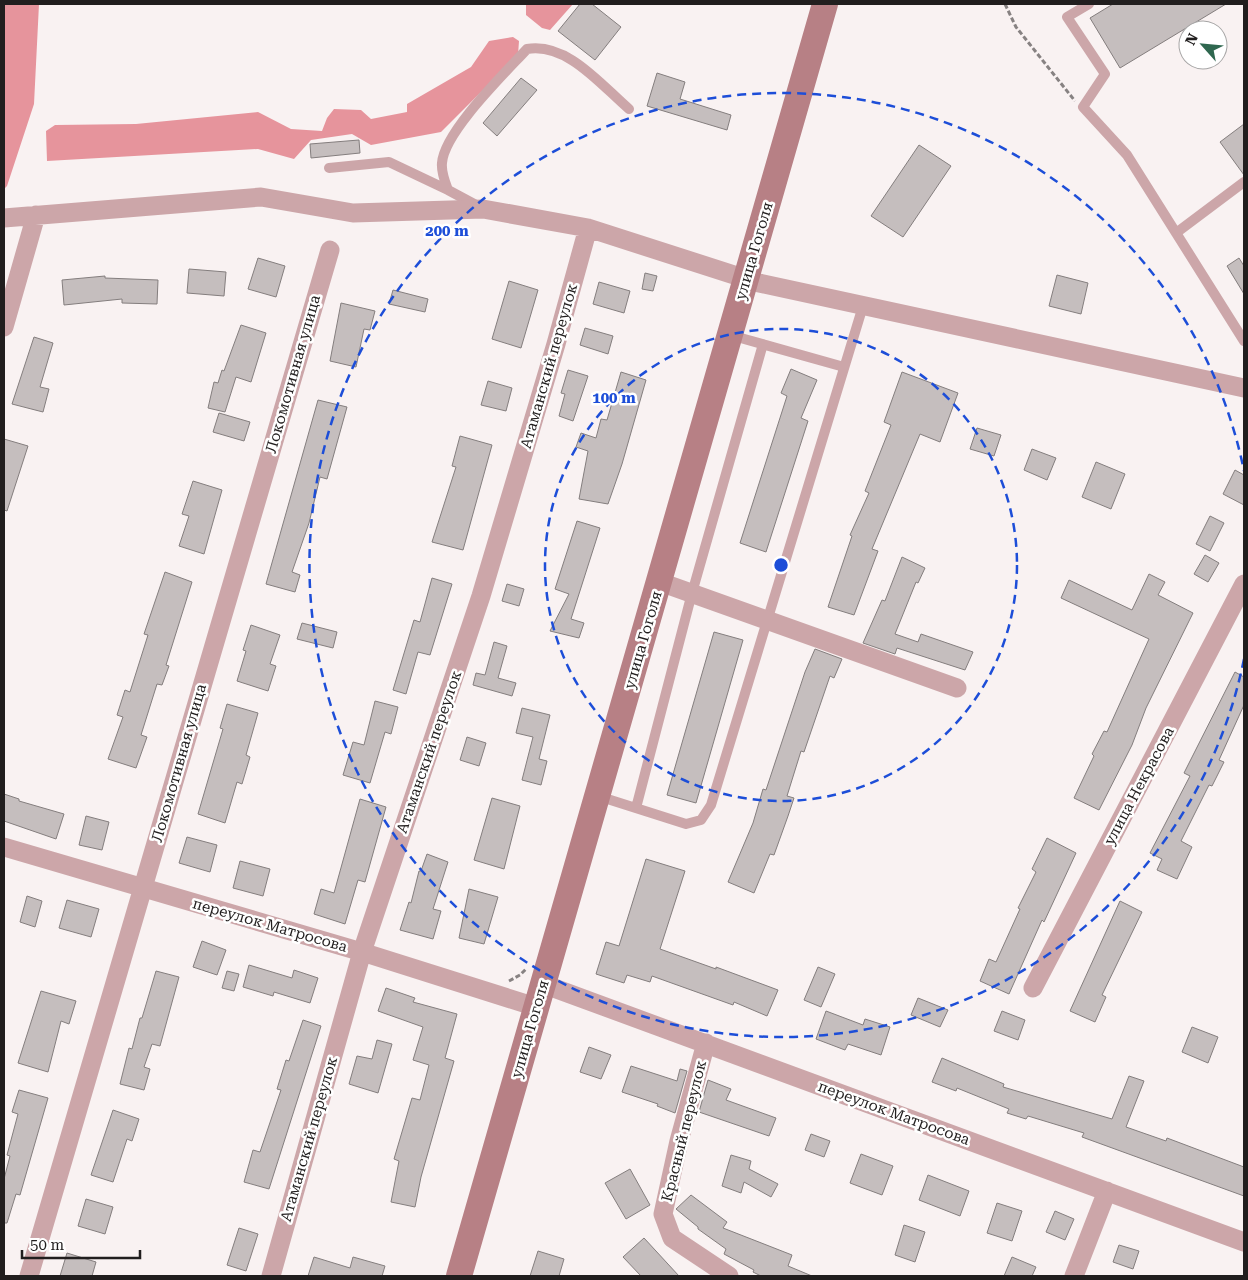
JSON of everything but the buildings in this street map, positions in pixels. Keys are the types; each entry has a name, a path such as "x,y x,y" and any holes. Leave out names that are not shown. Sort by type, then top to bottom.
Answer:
{"main road":[{"name":"улица Гоголя","path":"459,1276 825,4"}],"street":[{"path":"4,218 262,197 353,214 484,209 588,228 746,280 1244,385"},
{"path":"4,327 36,216"},
{"name":"Атаманский переулок","path":"271,1276 362,952 481,596 556,344 588,228"},
{"name":"Локомотивная улица","path":"29,1276 330,250"},
{"path":"660,582 957,688"},
{"name":"улица Некрасова","path":"1033,988 1244,584"},
{"name":"переулок Матросова","path":"4,846 362,952 540,995 706,1044 1244,1242"},
{"name":"Красный переулок","path":"706,1044 663,1214 672,1238 729,1276"},
{"path":"1074,1276 1107,1191"}],"lane":[{"path":"1088,4 1067,17 1105,74 1084,107 1127,156 1244,341"},
{"path":"448,190 442,163 447,147 469,112 527,49 540,46 571,59 628,109"},
{"path":"329,168 389,162 484,209"},
{"path":"1176,233 1244,182"},
{"path":"598,796 686,824 700,820 711,805 863,306"},
{"path":"730,335 844,367"},
{"path":"636,808 692,593 763,344"}],"path":[{"path":"1004,4 1016,27 1074,100 1084,107"}],"shaded area":[{"path":"4,4 39,4 34,104 7,186 4,189"},
{"path":"526,4 573,4 550,30 542,28 526,15"},
{"path":"513,37 519,41 518,55 441,132 371,145 352,134 311,140 294,159 258,149 47,161 46,131 55,125 136,124 258,112 291,129 322,131 327,118 334,109 361,110 371,119 407,112 407,104 471,67 489,41"}]}
